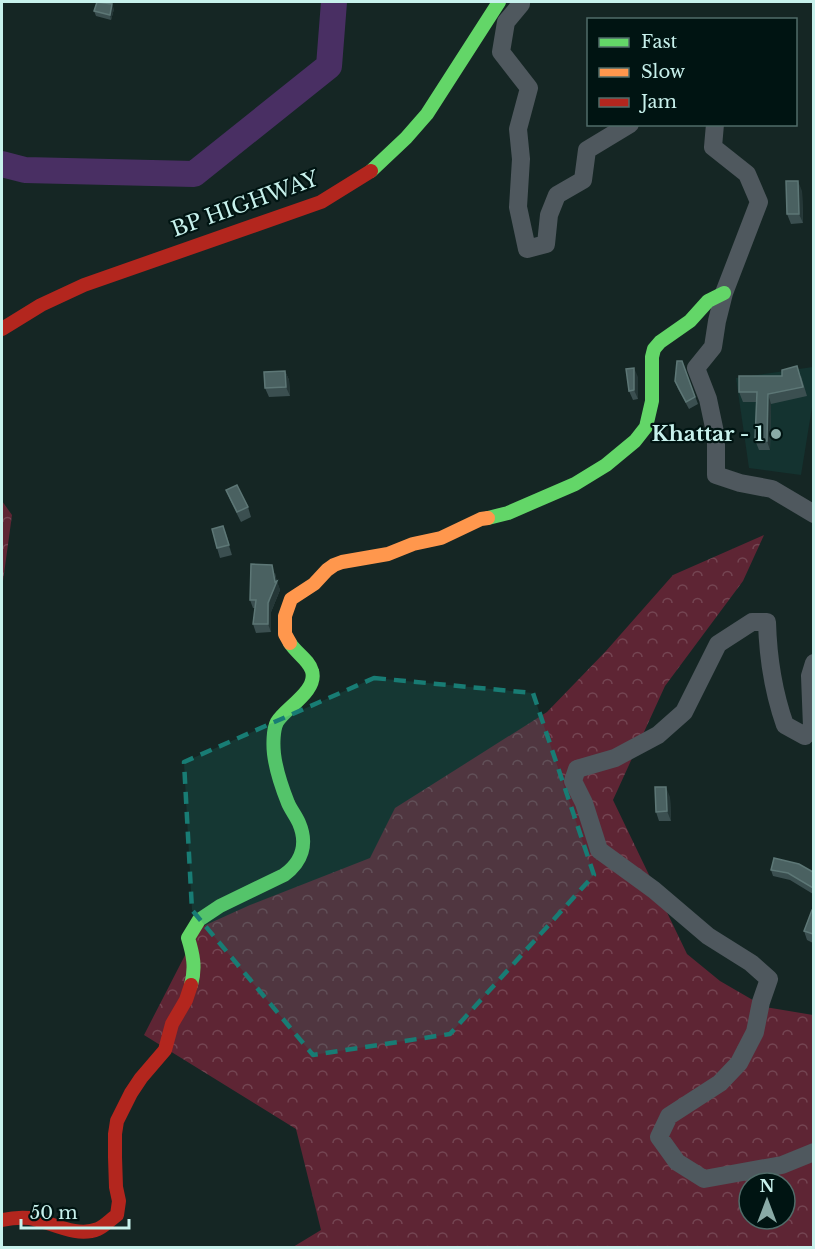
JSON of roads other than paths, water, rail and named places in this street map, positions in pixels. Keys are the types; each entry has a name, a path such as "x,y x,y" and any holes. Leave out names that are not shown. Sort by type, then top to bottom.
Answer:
{"main road":[{"name":"BP HIGHWAY","path":"2,329 16,318 69,292 121,271 321,202 350,185 371,171 406,138 427,114 499,2"},
{"path":"2,1220 19,1217 82,1232 101,1228 117,1215 119,1201 116,1187 115,1134 117,1121 131,1093 165,1050 172,1024 186,1000 194,975 193,955 188,938 199,920 220,906 284,875 291,870 302,854 301,828 289,805 274,754 275,729 278,721 298,702 313,678 312,670 294,649 285,634 285,616 291,599 314,584 334,565 388,554 413,544 441,538 481,519 508,513 535,502 575,484 606,465 635,441 646,427 652,401 654,349 660,342 690,321 708,301 724,293"}],"street":[{"path":"521,2 506,22 501,52 529,88 518,129 521,159 518,207 526,249 546,244 549,215 557,195 583,180 587,150 627,126"},
{"path":"714,126 713,147 747,174 759,202 724,293 713,347 696,368 708,399 716,437 716,475 740,483 772,489 813,514"},
{"path":"813,663 810,676 812,727 805,736 785,725 777,702 768,655 767,622 752,622 718,644 684,712 658,735 615,758 577,769 573,781 584,803 599,850 654,890 708,936 751,963 769,979 761,1002 755,1032 739,1063 720,1083 669,1116 659,1137 677,1162 704,1179 782,1164 813,1152"}],"waterway":[{"path":"2,164 25,170 194,174 329,66 334,2"}],"place":[{"name":"Khattar - 1","path":"776,434"}]}
